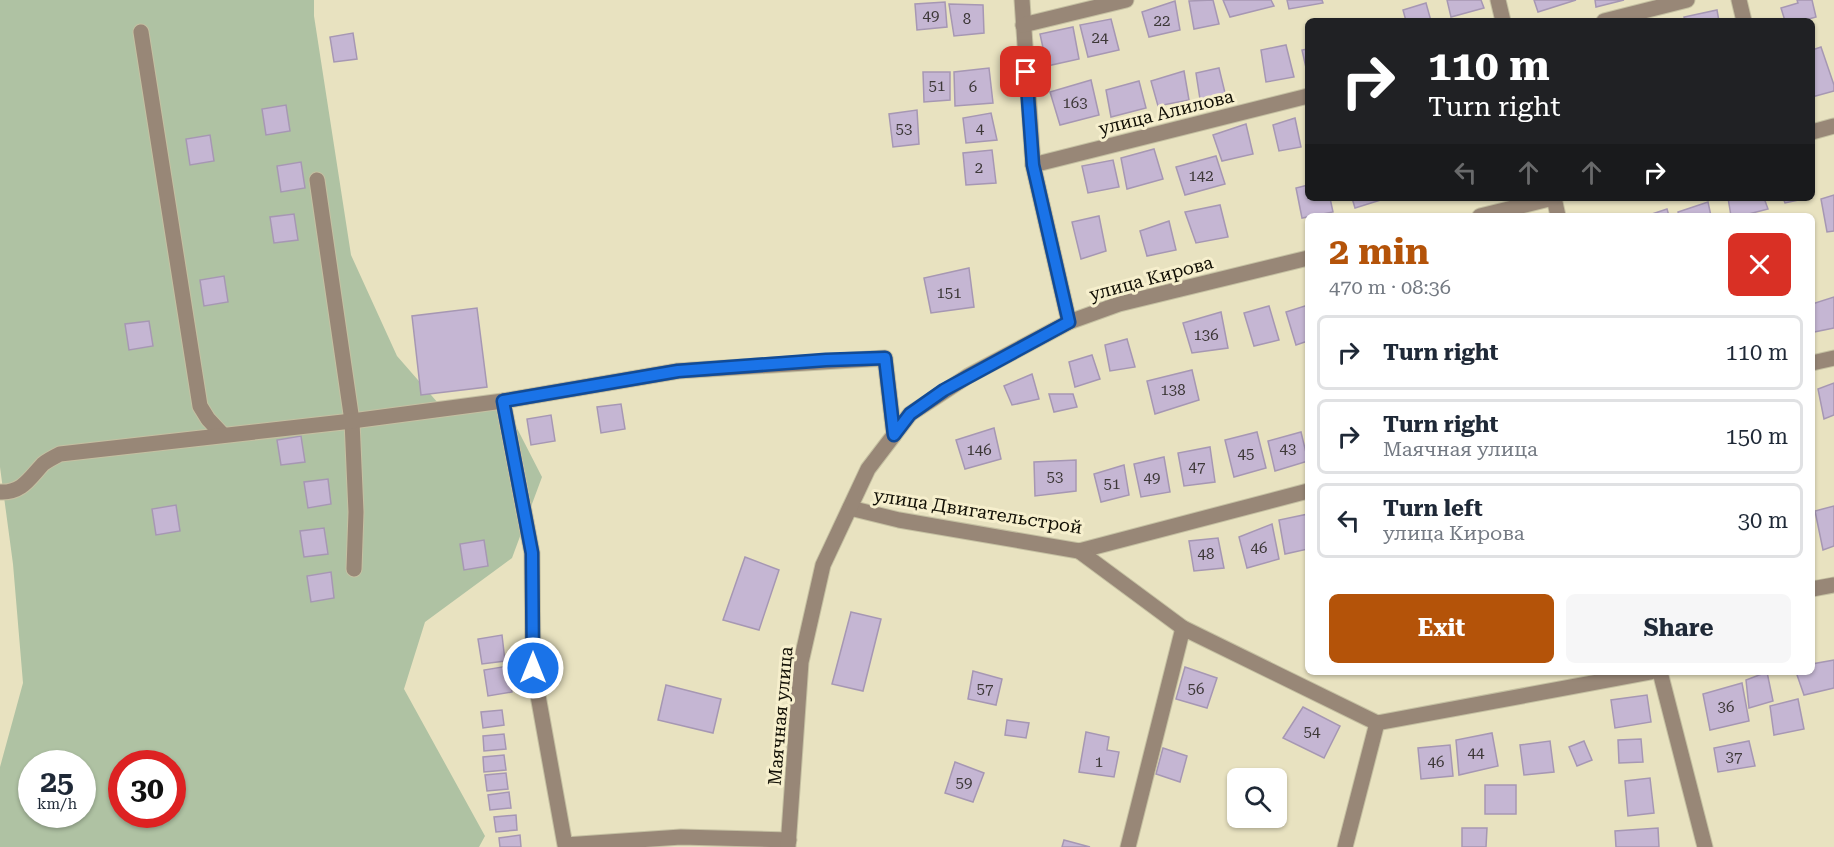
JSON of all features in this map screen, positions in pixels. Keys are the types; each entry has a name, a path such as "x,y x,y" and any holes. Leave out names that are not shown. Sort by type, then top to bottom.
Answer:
{"street":[{"path":"1022,0 1033,165 1069,322"},
{"path":"1023,26 1126,0"},
{"path":"1498,0 1502,18"},
{"path":"1616,18 1687,0"},
{"path":"1739,0 1743,18"},
{"path":"141,32 200,406 208,419 223,435"},
{"name":"улица Алилова","path":"1033,165 1305,97"},
{"path":"1815,131 1834,126"},
{"path":"317,180 352,421 356,512 354,569"},
{"path":"1492,213 1542,201"},
{"name":"улица Кирова","path":"894,435 910,414 944,390 1069,322 1119,304 1305,259"},
{"path":"0,492 22,488 45,463 60,454 352,421 503,401 678,371 826,360 885,358 894,435"},
{"path":"1815,362 1834,358"},
{"path":"503,401 532,553 533,668 565,845 681,837 788,844"},
{"name":"Маячная улица","path":"788,844 801,662 823,564 868,469 894,435"},
{"name":"улица Двигательстрой","path":"850,508 899,520 1078,551 1305,492"},
{"path":"1078,551 1183,628 1377,723 1635,675"},
{"path":"1815,588 1834,585"},
{"path":"1128,847 1183,628"},
{"path":"1661,675 1705,847"},
{"path":"1345,847 1377,723"}],"green space":[{"path":"0,0 314,0 314,16 351,255 397,356 445,411 502,399 542,477 512,558 425,622 404,689 485,836 479,847 0,847 0,767 23,683 13,564 0,467"}],"building":[{"path":"1213,0 1219,24 1194,29 1189,1"},
{"path":"1223,0 1271,0 1274,6 1230,17"},
{"path":"1287,0 1322,0 1323,3 1289,9"},
{"path":"1447,0 1481,0 1484,8 1451,17"},
{"path":"1534,0 1576,0 1538,12"},
{"path":"1595,0 1624,0 1596,7"},
{"path":"1797,0 1812,0 1816,17 1784,18 1781,8 1798,3"},
{"path":"1175,1 1180,30 1149,37 1142,12"},
{"path":"945,2 947,27 917,30 915,4"},
{"path":"1426,3 1430,18 1405,18 1403,10"},
{"path":"949,4 983,5 984,33 954,36"},
{"path":"1717,10 1718,18 1684,18"},
{"path":"1111,19 1119,50 1088,57 1080,25"},
{"path":"1073,27 1079,59 1047,66 1040,34"},
{"path":"353,33 357,59 334,62 330,37"},
{"path":"1286,45 1294,77 1266,82 1261,50"},
{"path":"1821,47 1834,91 1815,96 1815,49"},
{"path":"989,68 993,103 955,106 954,72"},
{"path":"1219,68 1226,97 1200,99 1196,73"},
{"path":"1184,71 1189,100 1158,106 1151,81"},
{"path":"923,72 950,72 950,100 924,102"},
{"path":"1091,80 1099,115 1060,125 1050,92"},
{"path":"1139,81 1146,108 1111,117 1106,90"},
{"path":"286,105 290,131 266,135 262,109"},
{"path":"917,110 919,144 893,147 889,114"},
{"path":"991,113 997,140 966,143 963,118"},
{"path":"1295,118 1301,147 1279,151 1273,125"},
{"path":"1246,124 1253,154 1222,161 1213,135"},
{"path":"210,135 214,161 190,165 186,139"},
{"path":"1154,149 1163,179 1127,189 1121,158"},
{"path":"992,150 996,183 966,185 963,153"},
{"path":"1216,156 1225,184 1185,195 1176,167"},
{"path":"1113,160 1119,187 1088,193 1082,166"},
{"path":"301,162 305,188 281,192 277,166"},
{"path":"1305,186 1305,201 1331,201 1333,212 1305,213 1305,217 1302,218 1296,188"},
{"path":"1834,195 1834,231 1827,232 1821,199"},
{"path":"1353,201 1378,201 1355,208"},
{"path":"1728,201 1765,201 1768,209 1753,213 1730,213"},
{"path":"1708,202 1710,213 1678,213"},
{"path":"1220,205 1228,237 1196,243 1185,212"},
{"path":"1667,209 1668,213 1655,213"},
{"path":"294,214 298,240 274,243 270,217"},
{"path":"1099,216 1106,251 1081,259 1072,222"},
{"path":"1169,221 1176,250 1147,256 1140,231"},
{"path":"969,268 974,307 931,313 924,278"},
{"path":"224,276 228,302 204,306 200,280"},
{"path":"1834,297 1834,328 1815,332 1815,303"},
{"path":"1269,306 1279,340 1254,346 1244,313"},
{"path":"1305,306 1305,342 1296,345 1286,312"},
{"path":"477,308 487,387 421,395 412,316"},
{"path":"1221,312 1228,348 1192,353 1183,323"},
{"path":"149,321 153,346 129,350 125,324"},
{"path":"1127,339 1135,367 1110,371 1105,345"},
{"path":"1092,355 1100,379 1075,387 1069,362"},
{"path":"1192,370 1199,400 1155,414 1147,381"},
{"path":"1032,374 1039,399 1012,405 1004,386"},
{"path":"1834,383 1834,415 1824,419 1818,389"},
{"path":"1049,394 1073,394 1077,407 1054,412"},
{"path":"621,404 625,429 601,433 597,407"},
{"path":"551,415 555,441 531,445 527,419"},
{"path":"994,428 1001,459 965,469 956,440"},
{"path":"1257,432 1266,468 1234,477 1225,440"},
{"path":"1301,432 1305,462 1275,471 1268,441"},
{"path":"301,436 305,462 281,465 277,440"},
{"path":"1210,447 1215,482 1184,486 1178,453"},
{"path":"1164,457 1170,492 1141,497 1134,464"},
{"path":"1076,460 1076,491 1035,496 1034,462"},
{"path":"1124,465 1129,495 1101,502 1094,474"},
{"path":"328,479 331,504 308,508 304,482"},
{"path":"176,505 180,531 156,535 152,509"},
{"path":"1834,506 1834,546 1823,550 1815,511"},
{"path":"1305,515 1305,550 1285,554 1279,520"},
{"path":"1272,524 1279,559 1247,568 1239,537"},
{"path":"324,528 328,554 304,557 300,531"},
{"path":"1218,538 1224,568 1194,571 1189,541"},
{"path":"484,540 488,566 464,570 460,544"},
{"path":"745,557 779,570 759,630 723,620"},
{"path":"331,572 334,598 311,602 307,576"},
{"path":"851,612 881,619 863,691 832,684"},
{"path":"502,635 505,661 482,664 478,639"},
{"path":"1834,660 1834,688 1804,695 1797,675 1815,675 1815,663"},
{"path":"508,666 512,692 488,696 484,670"},
{"path":"1185,667 1217,678 1207,708 1176,699"},
{"path":"973,671 1002,679 996,705 968,699"},
{"path":"1759,675 1768,675 1773,701 1749,708 1746,680"},
{"path":"1742,683 1749,721 1710,730 1703,694"},
{"path":"666,685 721,699 713,733 658,720"},
{"path":"1647,695 1651,722 1615,728 1611,700"},
{"path":"1798,699 1804,729 1774,735 1770,706"},
{"path":"1303,707 1340,726 1324,758 1283,738"},
{"path":"502,710 504,725 483,728 481,712"},
{"path":"1007,720 1029,723 1026,738 1005,735"},
{"path":"1086,732 1109,737 1107,750 1119,752 1114,777 1079,772"},
{"path":"1492,733 1498,766 1459,775 1456,740"},
{"path":"504,734 506,749 484,751 483,736"},
{"path":"1641,739 1643,762 1619,763 1618,740"},
{"path":"1550,741 1554,772 1524,775 1520,745"},
{"path":"1584,741 1592,760 1577,766 1569,747"},
{"path":"1749,741 1755,766 1718,772 1714,748"},
{"path":"1450,745 1453,776 1421,779 1418,748"},
{"path":"1163,748 1187,756 1180,782 1156,774"},
{"path":"504,755 506,770 484,772 483,757"},
{"path":"955,762 984,773 973,802 945,793"},
{"path":"506,773 508,789 487,791 485,775"},
{"path":"1650,778 1654,813 1628,816 1625,781"},
{"path":"1485,785 1516,785 1516,814 1485,814"},
{"path":"509,792 511,808 490,810 488,795"},
{"path":"516,815 517,830 496,832 494,817"},
{"path":"1462,828 1487,828 1486,847 1462,847"},
{"path":"1658,828 1659,847 1616,847 1615,831"},
{"path":"520,835 521,847 500,847 499,838"},
{"path":"1064,840 1090,847 1062,847"}],"route":[{"path":"533,668 532,553 503,401 678,371 885,358 894,435 910,414 944,390 1069,322 1033,165 1026,72"}]}
